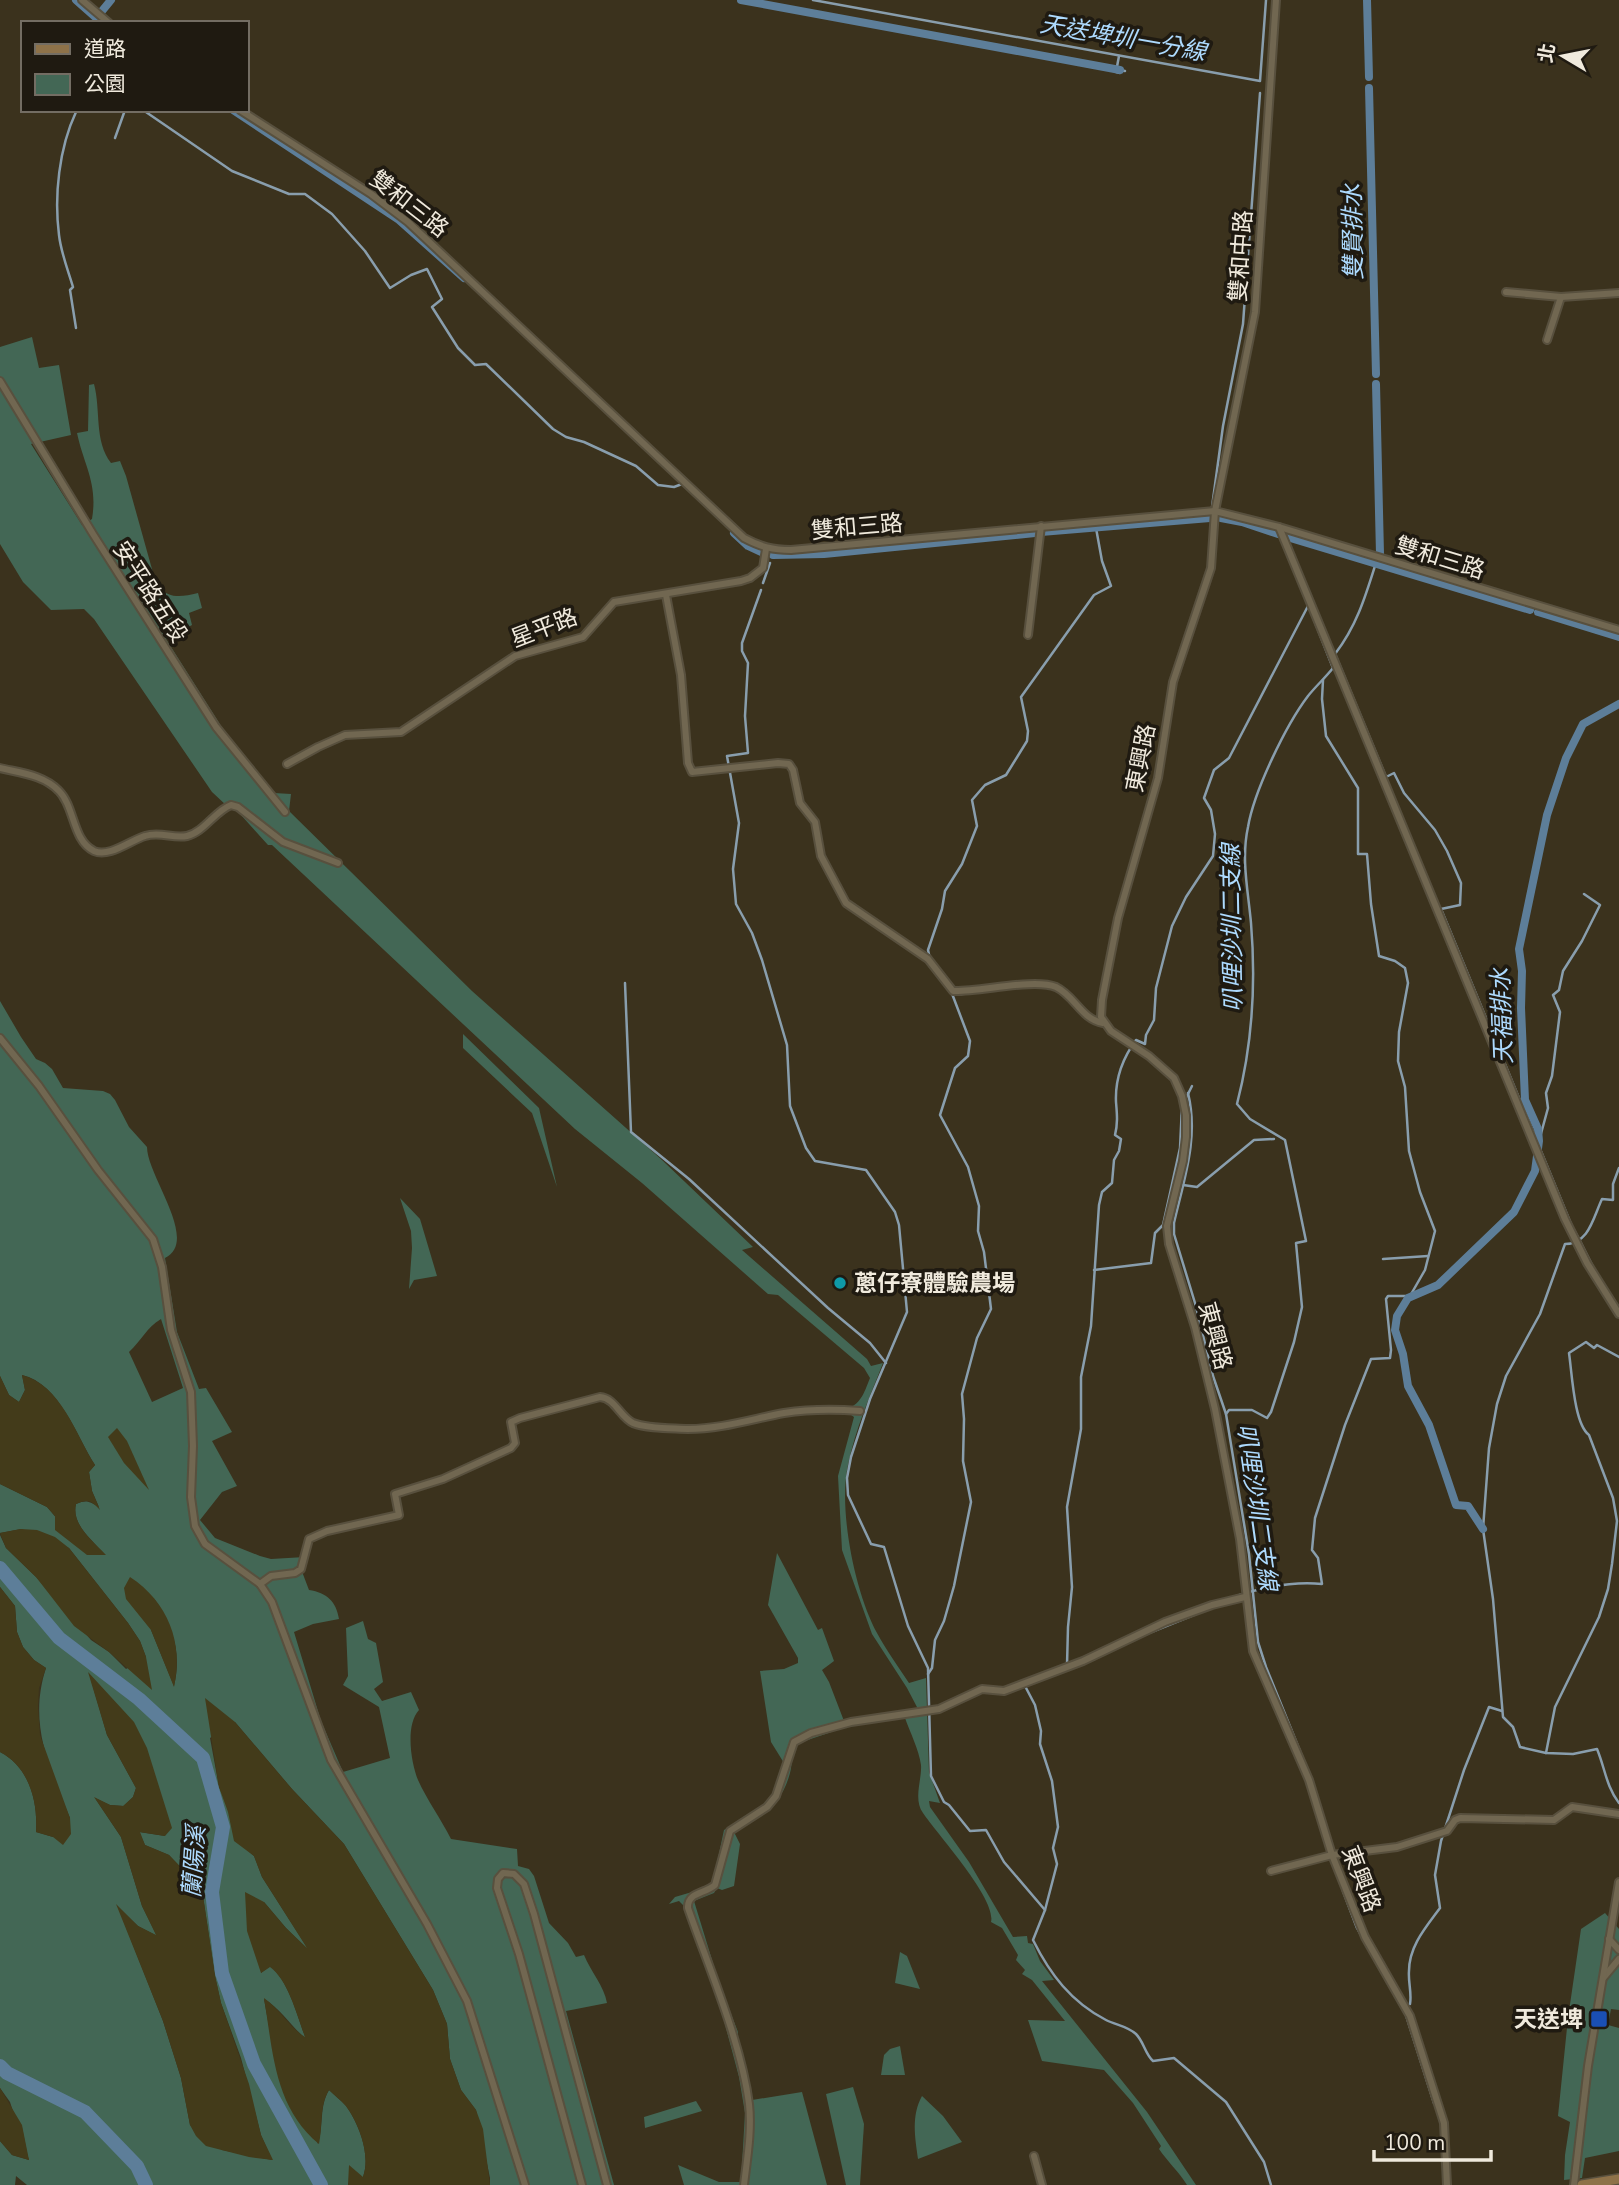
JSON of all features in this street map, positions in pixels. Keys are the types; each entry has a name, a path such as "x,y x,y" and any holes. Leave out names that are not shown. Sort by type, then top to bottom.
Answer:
{"street":[{"path":"82,0 107,21"},
{"name":"雙和中路","path":"1215,517 1255,312 1276,0"},
{"name":"雙和三路","path":"243,112 371,194 408,222 744,538 766,553 1215,517 1279,527 1619,630"},
{"path":"1506,292 1560,297 1619,293"},
{"path":"1547,340 1560,297"},
{"name":"安平路五段","path":"0,381 93,534 216,727 285,812"},
{"name":"東興路","path":"1215,517 1211,568 1173,682 1157,778 1118,918 1102,1000 1103,1023 1174,1077 1182,1096 1186,1115 1186,1137 1167,1226 1169,1244 1195,1327 1215,1409 1240,1539 1253,1651 1309,1780 1332,1855 1365,1937 1410,2016 1444,2123 1447,2185"},
{"path":"1279,527 1534,1147 1587,1263 1619,1314"},
{"path":"1028,635 1040,532"},
{"name":"星平路","path":"287,764 345,735 401,732 516,656 583,637 614,602 750,579 763,568 766,553"},
{"path":"666,595 681,675 688,763 692,772 789,764 793,770 800,803 813,818 821,856 846,904 928,959 953,991 1028,985 1055,987 1086,1015 1103,1023"},
{"path":"0,768 36,777 58,790 78,831 94,851 111,850 154,834 187,835 231,805 238,807 283,842 338,863"},
{"path":"0,1038 39,1086 98,1171 153,1239 162,1266 171,1330 191,1392 191,1497 195,1526 205,1544 260,1584 281,1622 314,1720 331,1760 415,1903 467,2001 524,2185"},
{"path":"260,1584 271,1576 295,1573 301,1569 309,1539 327,1531 398,1515 395,1494 443,1479 512,1448 515,1443 511,1422 520,1418 600,1397 608,1398 625,1418 634,1423 687,1429 729,1425 814,1410 860,1411"},
{"path":"744,2185 749,2103 733,2040 688,1908 688,1900 715,1885 730,1831 766,1807 776,1796 794,1742 811,1733 851,1722 939,1709 982,1689 1004,1691 1083,1661 1165,1622 1212,1605 1245,1597"},
{"path":"1271,1871 1332,1855 1398,1847 1447,1831 1455,1820 1460,1818 1554,1820 1572,1807 1619,1814"},
{"path":"582,2185 522,1967 497,1888 498,1879 503,1873 514,1874 524,1884 607,2185"},
{"path":"1574,2185 1588,2066 1619,1882"},
{"path":"1609,1940 1619,1950"},
{"path":"1603,1979 1619,1959"},
{"path":"1034,2156 1042,2185"},
{"path":"1582,2185 1619,2179"}],"green space":[{"path":"32,337 39,368 59,365 71,435 31,444 82,525 92,519 92,485 77,433 88,431 89,385 94,384 102,445 111,463 120,461 126,476 157,587 176,596 198,593 202,608 189,613 192,625 166,639 223,729 274,793 291,794 289,811 472,991 662,1160 753,1247 742,1250 867,1359 871,1366 883,1363 859,1426 848,1465 845,1483 847,1527 862,1596 877,1633 909,1683 926,1678 929,1772 940,1803 929,1801 930,1807 969,1862 1013,1937 1027,1936 1028,1943 1033,1944 1040,1961 1054,1980 1042,1981 1147,2112 1196,2185 1187,2185 1159,2149 1161,2146 1133,2103 1104,2070 1042,2061 1028,2020 1065,2021 1032,1980 1022,1974 1025,1970 1016,1960 1018,1955 1002,1928 991,1922 985,1898 976,1883 920,1808 918,1796 921,1765 905,1718 849,1726 799,1743 781,1794 769,1809 734,1832 740,1844 734,1886 722,1890 717,1888 714,1893 694,1901 720,1986 738,2032 752,2100 802,2092 827,2185 684,2185 678,2165 719,2182 741,2182 745,2113 739,2077 722,2013 684,1906 679,1901 669,1904 675,1897 709,1887 714,1877 724,1830 767,1803 774,1794 784,1763 771,1742 760,1671 784,1669 798,1663 798,1658 768,1605 777,1553 818,1630 822,1628 834,1661 822,1670 844,1721 918,1709 872,1634 842,1550 838,1476 854,1417 844,1410 858,1402 870,1378 864,1368 778,1295 768,1294 642,1183 575,1129 272,845 268,845 232,805 227,806 212,792 94,619 84,609 51,610 23,582 0,544 0,347"},
{"path":"0,1001 36,1059 52,1069 63,1088 110,1094 129,1127 147,1147 149,1159 175,1223 177,1238 174,1250 165,1258 177,1332 199,1389 206,1388 232,1432 212,1441 237,1486 222,1492 200,1520 215,1538 260,1556 271,1559 305,1557 301,1569 309,1590 326,1596 336,1607 339,1619 313,1624 294,1632 321,1721 343,1772 390,1758 379,1707 343,1685 348,1676 346,1628 363,1621 368,1639 376,1643 383,1682 374,1689 382,1701 411,1692 419,1710 411,1734 413,1764 418,1780 451,1839 517,1849 518,1866 529,1869 534,1876 549,1923 568,1943 576,1957 584,1955 600,1985 607,2003 566,2011 614,2185 490,2185 476,2110 461,2090 450,2059 447,2024 433,1990 344,1844 292,1789 235,1722 210,1738 219,1787 246,1849 254,1856 262,1877 310,1952 264,1902 261,1973 270,1966 277,1972 292,2000 306,2039 264,1999 270,2032 318,2144 324,2103 329,2090 351,2113 365,2150 363,2177 348,2185 27,2185 16,2176 15,2185 0,2185 0,2141 12,2155 29,2160 10,2102 0,2088 0,1752 18,1766 30,1786 36,1832 53,1837 70,1818 43,1745 39,1708 46,1668 34,1660 23,1647 17,1632 15,1606 0,1587 0,1535 6,1548 36,1577 91,1640 109,1652 126,1669 146,1657 140,1641 128,1623 69,1548 21,1529 0,1533 0,1484 47,1507 87,1554 105,1555 84,1532 75,1512 76,1504 83,1502 99,1507 92,1491 89,1472 95,1465 66,1412 46,1388 22,1375 25,1390 19,1402 9,1395 0,1376","holes":["161,1319 183,1388 152,1402 129,1352","155,1600 174,1641 177,1663 174,1686 151,1630","89,1673 165,1836 139,1832 145,1845 169,1855 202,1890 221,2003 241,2058 261,2135 272,2160 222,2150 190,2125 181,2078 163,2021 118,1907 138,1926 157,1936 142,1906 121,1837 95,1798 110,1805 124,1806 133,1797 136,1788 107,1735"]},
{"path":"463,1034 539,1108 557,1187 532,1113 463,1048"},
{"path":"400,1198 420,1219 437,1276 414,1280 409,1289 411,1231"},
{"path":"1605,1913 1619,1929 1619,2010 1611,2009 1608,2025 1619,2028 1619,2151 1585,2158 1582,2178 1564,2180 1570,2122 1558,2116 1581,1929"},
{"path":"900,1952 907,1956 920,1989 895,1983"},
{"path":"900,2046 905,2075 881,2075 884,2055 890,2049"},
{"path":"853,2087 864,2124 860,2185 846,2185 826,2094"},
{"path":"922,2096 943,2116 962,2142 918,2159 915,2119"},
{"path":"696,2101 702,2111 645,2128 644,2117"}],"sand":[{"path":"22,1375 36,1381 57,1400 95,1465 89,1472 92,1491 100,1510 92,1503 84,1501 76,1504 75,1512 84,1532 106,1555 87,1555 55,1530 55,1516 47,1507 0,1484 0,1376 9,1395 19,1402 25,1390"},
{"path":"117,1428 127,1441 149,1490 124,1463 108,1437"},
{"path":"21,1529 37,1530 55,1537 69,1548 140,1641 152,1690 109,1652 74,1626 36,1577 6,1548 0,1533"},
{"path":"130,1577 154,1599 170,1625 177,1655 174,1687 151,1630 126,1599 124,1588"},
{"path":"0,1587 15,1606 17,1632 23,1647 34,1660 46,1668 39,1688 40,1735 70,1818 71,1834 63,1845 53,1837 36,1832 30,1786 18,1766 0,1752"},
{"path":"88,1672 134,1722 147,1748 172,1828 165,1836 140,1832 145,1845 169,1855 202,1889 221,2003 249,2084 261,2135 273,2160 206,2146 190,2125 181,2078 163,2021 116,1904 138,1926 156,1935 142,1906 121,1837 94,1797 110,1805 123,1806 133,1797 136,1788 107,1735"},
{"path":"205,1698 235,1722 292,1789 344,1844 433,1990 447,2024 450,2059 461,2090 476,2110 483,2129 490,2185 348,2185 349,2165 363,2177 366,2159 359,2131 346,2106 329,2090 322,2109 319,2144 293,2113 284,2096 273,2058 264,1998 305,2037 282,1980 270,1967 261,1973 247,1931 245,1892 264,1902 307,1948 262,1877 254,1856 234,1841 219,1787"},
{"path":"0,2088 22,2125 29,2160 12,2155 0,2141"}],"waterway":[{"path":"76,0 100,21"},
{"path":"102,11 111,0"},
{"path":"741,0 1120,70"},
{"name":"天送埤圳一分線","path":"813,0 1260,81 1266,0"},
{"name":"雙賢排水","path":"1367,0 1369,77"},
{"path":"1119,56 1116,72 1120,73"},
{"path":"1120,70 1125,71"},
{"name":"雙賢排水","path":"1369,88 1376,374"},
{"name":"天送埤圳一分線","path":"1212,507 1223,426 1243,324 1260,93"},
{"path":"76,112 65,141 57,204 60,242 73,287 70,290 76,328"},
{"path":"115,138 124,112"},
{"path":"146,112 232,171 289,194 305,194 332,214 365,251 390,288 427,269 442,299 432,307 458,348 475,365 486,364 553,429 566,437 584,442 636,466 658,485 674,487 682,484"},
{"path":"236,112 399,220 464,278"},
{"name":"雙賢排水","path":"1376,384 1380,554"},
{"path":"1041,532 1210,518"},
{"path":"1221,518 1278,534"},
{"path":"930,959 928,950 942,909 945,891 962,864 977,826 972,800 985,785 1006,775 1027,741 1028,731 1021,697 1094,595 1111,586 1102,561 1096,528"},
{"path":"734,533 748,546 763,553"},
{"path":"773,555 824,554 1035,533"},
{"path":"1287,537 1530,610"},
{"path":"763,583 770,563"},
{"path":"1375,566 1354,623 1335,654 1386,777 1394,773 1404,793 1435,830 1461,883 1460,905 1441,909 1571,1224"},
{"path":"761,590 742,643 742,651 748,663 745,716 748,753 727,756 739,823 733,869 736,904 752,933 762,960 787,1045 790,1106 806,1148 815,1161 866,1170 895,1212 899,1225 907,1312 870,1399 851,1457 847,1478 848,1495 871,1544 884,1547 908,1626 928,1668 931,1776 944,1802 970,1831 986,1830 1004,1862 1045,1910"},
{"path":"1067,1665 1072,1587 1067,1507 1081,1429 1081,1377 1091,1326 1099,1205 1102,1192 1112,1183 1114,1160 1121,1139 1115,1135 1118,1077 1136,1040 1145,1044 1146,1035 1154,1020 1156,988 1172,926 1186,897 1213,856 1215,834 1211,810 1204,798 1214,770 1229,758 1308,606"},
{"name":"叭哩沙圳二支線","path":"1226,1414 1229,1410 1252,1410 1267,1418 1294,1342 1302,1307 1296,1243 1306,1241 1285,1140 1250,1119 1237,1104 1246,1060 1253,991 1251,923 1245,863 1251,812 1264,777 1299,708 1333,668 1309,607"},
{"path":"1538,612 1619,637"},
{"path":"1230,1598 1276,1586 1322,1584 1318,1558 1312,1550 1315,1518 1345,1425 1371,1359 1390,1358 1386,1299 1388,1296 1410,1296 1425,1270 1435,1231 1420,1192 1409,1151 1405,1087 1398,1061 1399,1032 1408,983 1405,968 1395,961 1379,956 1367,854 1358,854 1358,788 1326,736 1323,680"},
{"name":"天福排水","path":"1483,1529 1468,1506 1456,1505 1429,1425 1408,1386 1403,1354 1395,1330 1397,1316 1408,1298 1438,1285 1514,1212 1535,1171 1539,1141 1538,1129 1525,1100 1522,971 1519,949 1547,815 1566,758 1583,724 1619,704"},
{"path":"1539,1141 1548,1108 1546,1093 1552,1076 1560,1012 1553,995 1559,990 1563,971 1600,905 1584,894"},
{"path":"625,983 631,1132 689,1179 828,1308 870,1343 886,1363"},
{"path":"928,1674 932,1668 935,1640 944,1621 954,1586 971,1502 963,1461 962,1394 977,1338 991,1309 984,1252 978,1231 979,1206 968,1167 940,1115 955,1068 968,1056 970,1041 951,991"},
{"path":"1185,1100 1192,1086"},
{"name":"叭哩沙圳二支線","path":"1188,1093 1191,1142 1174,1234 1226,1414 1249,1554 1258,1642 1308,1771"},
{"path":"1094,1270 1151,1263 1155,1233 1163,1225 1180,1148 1182,1106"},
{"path":"1183,1185 1197,1187 1254,1140 1274,1139"},
{"path":"1546,1753 1520,1747 1513,1727 1503,1717 1493,1599 1483,1529 1489,1448 1497,1404 1506,1376 1540,1314 1565,1244 1580,1240 1585,1235 1602,1199 1613,1200 1613,1184 1619,1168"},
{"path":"1574,1230 1579,1239"},
{"path":"1580,1241 1598,1277"},
{"path":"1383,1259 1428,1256"},
{"path":"1619,1357 1597,1345 1594,1348 1586,1342 1569,1353 1574,1397 1580,1420 1589,1435 1613,1498 1617,1521 1608,1589 1599,1617 1555,1707 1546,1753 1573,1754 1597,1749 1608,1783 1619,1803"},
{"name":"蘭陽溪","path":"0,1568 59,1638 139,1699 203,1758 223,1827 212,1892 222,1973 254,2064 321,2185"},
{"path":"1144,1635 1206,1610"},
{"path":"1025,1686 1035,1705 1041,1731 1040,1744 1052,1781 1058,1827 1053,1848 1057,1864 1045,1910 1033,1940 1054,1976 1082,2005 1136,2034 1153,2061 1174,2058 1226,2102 1264,2162 1271,2185"},
{"path":"1410,2004 1409,1975 1412,1953 1419,1937 1440,1908 1435,1875 1441,1841 1464,1770 1489,1707 1502,1711"},
{"name":"叭哩沙圳二支線","path":"1308,1782 1314,1805"},
{"name":"叭哩沙圳二支線","path":"1343,1891 1357,1928 1384,1976"},
{"name":"叭哩沙圳二支線","path":"1405,2012 1434,2103"},
{"name":"蘭陽溪","path":"0,2066 7,2073 85,2112 137,2166 146,2185"}],"place":[{"name":"蔥仔寮體驗農場","path":"840,1283"},
{"name":"天送埤","path":"1599,2019"}]}
